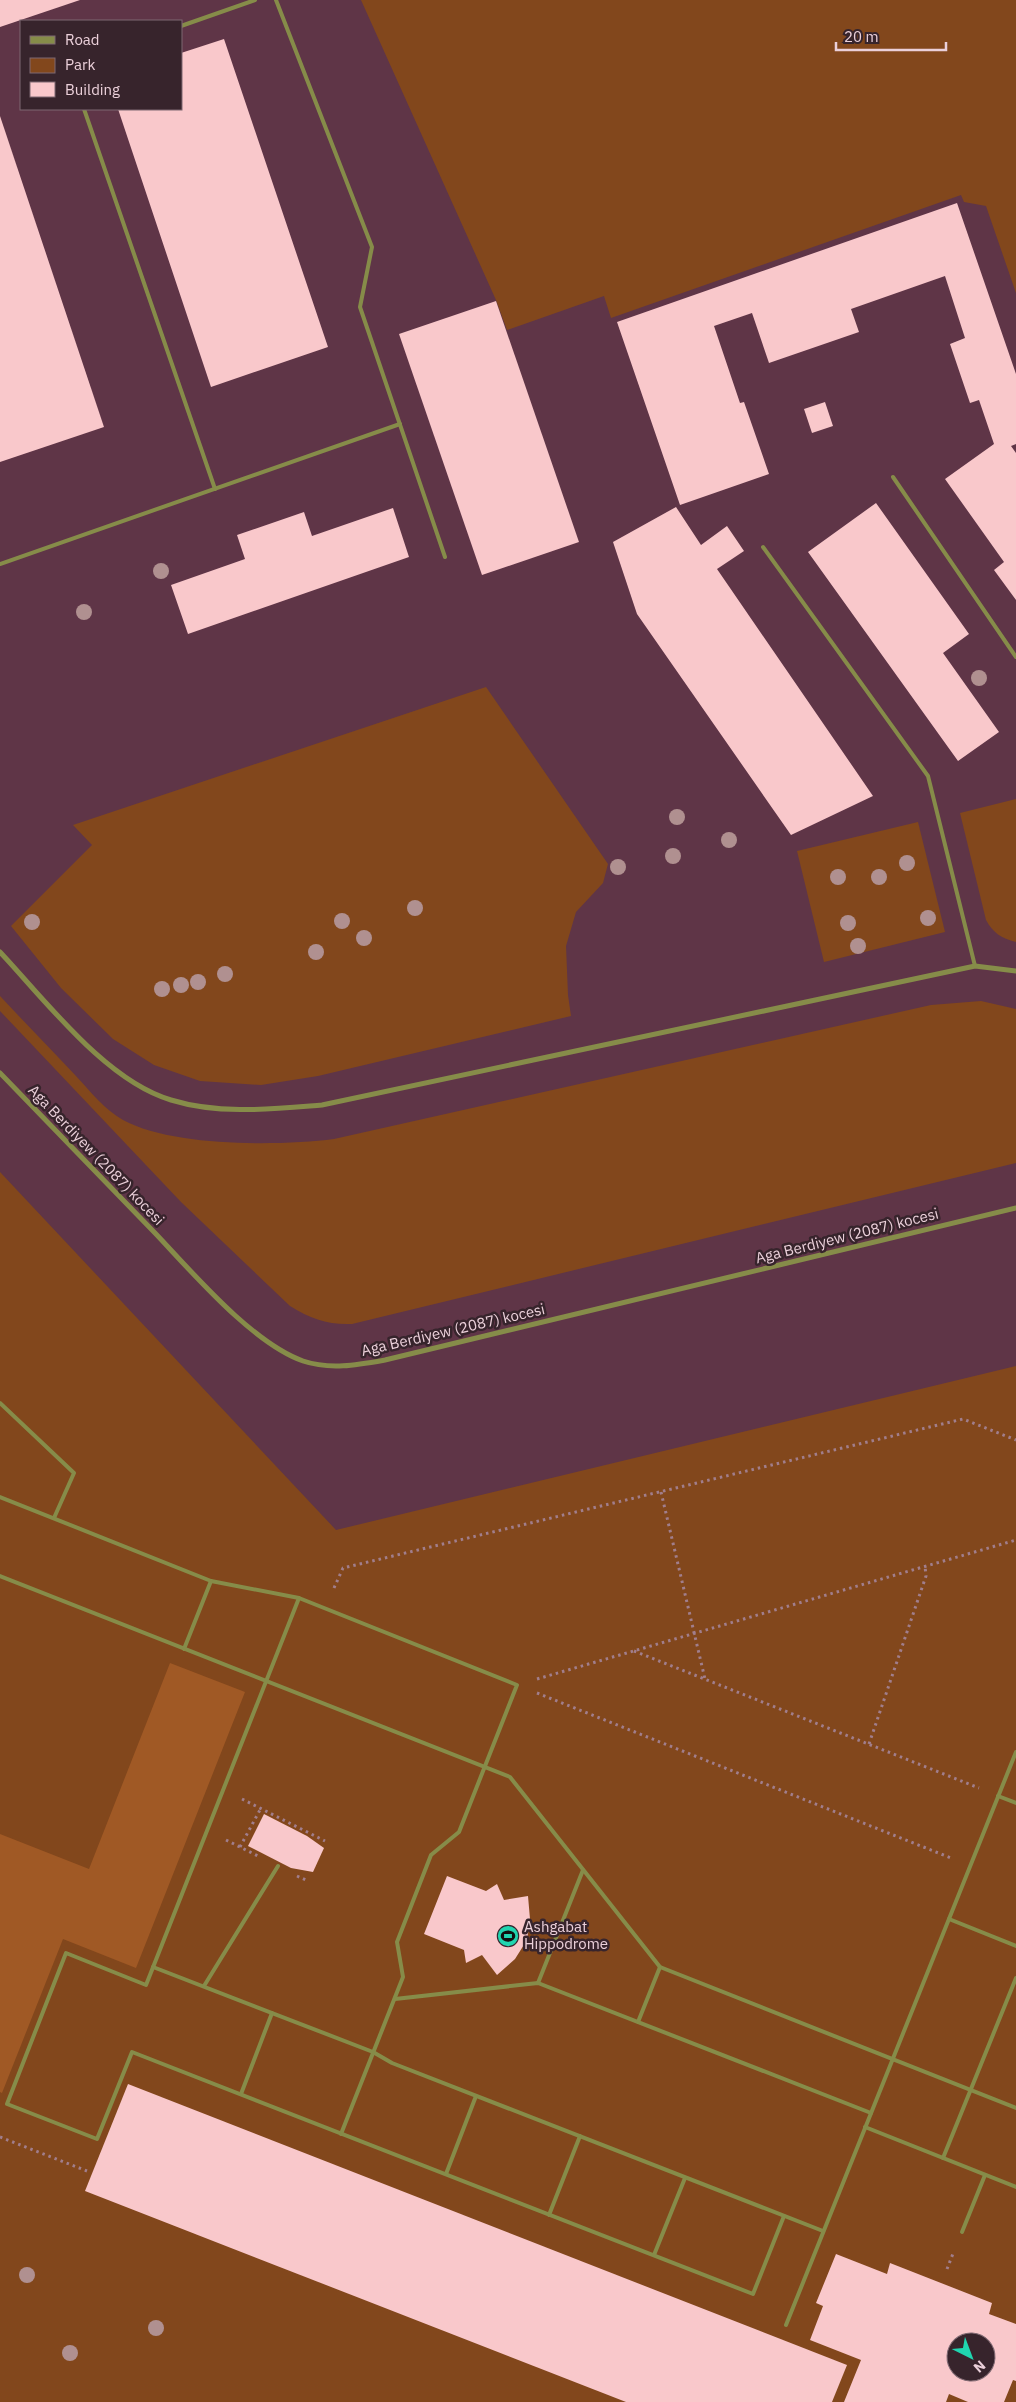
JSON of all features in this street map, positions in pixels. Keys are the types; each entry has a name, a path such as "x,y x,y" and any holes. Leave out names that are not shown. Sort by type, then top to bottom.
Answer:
{"street":[{"path":"0,952 100,1059 124,1076 170,1100 229,1110 269,1110 322,1105 975,966 1016,971"},
{"name":"Aga Berdiyew (2087) kocesi","path":"0,1073 229,1309 287,1354 304,1361 330,1367 357,1365 394,1357 1016,1208"}],"lane":[{"path":"182,26 256,0"},
{"path":"276,0 372,247 360,307 445,557"},
{"path":"84,110 215,489"},
{"path":"0,564 400,424"},
{"path":"893,477 1016,657"},
{"path":"763,547 928,776 975,966"},
{"path":"0,1403 74,1473 54,1518"},
{"path":"0,1497 211,1581 299,1598 517,1685 459,1832 431,1855 400,1933 397,1942 403,1978 341,2134"},
{"path":"0,1576 510,1777 660,1967 1016,2108"},
{"path":"184,1649 211,1581"},
{"path":"299,1598 146,1985 66,1953 7,2104 98,2139 132,2052 752,2294 784,2216"},
{"path":"786,2324 1016,1752"},
{"path":"998,1796 1016,1803"},
{"path":"204,1986 278,1866"},
{"path":"538,1983 583,1870"},
{"path":"949,1919 1016,1946"},
{"path":"153,1966 373,2052 392,2063 823,2231"},
{"path":"638,2022 660,1967"},
{"path":"943,2158 1016,1978"},
{"path":"394,1999 538,1983 871,2113"},
{"path":"241,2094 272,2013"},
{"path":"446,2174 476,2096"},
{"path":"865,2127 1016,2187"},
{"path":"549,2215 580,2136"},
{"path":"962,2232 985,2175"},
{"path":"654,2255 685,2178"}],"path":[{"path":"325,1609 344,1568 963,1419 1016,1440"},
{"path":"660,1492 705,1680"},
{"path":"517,1685 1016,1540"},
{"path":"869,1744 926,1576 925,1566"},
{"path":"633,1651 998,1796"},
{"path":"517,1685 970,1865"},
{"path":"224,1789 325,1841"},
{"path":"240,1847 261,1808"},
{"path":"208,1830 306,1880"},
{"path":"0,2137 87,2171"}],"green space":[{"path":"361,0 1016,0 1016,293 986,206 964,202 961,195 611,318 604,296 507,330 496,300"},
{"path":"486,687 608,864 603,883 576,912 566,946 571,1016 318,1076 261,1085 200,1081 154,1065 113,1039 61,988 11,926 92,845 73,825"},
{"path":"1016,799 1016,942 998,934 986,920 960,813"},
{"path":"918,822 945,932 824,962 797,851"},
{"path":"0,996 98,1100 123,1120 144,1129 197,1140 256,1143 334,1139 931,1005 981,1001 1016,1009 1016,1163 352,1324 327,1322 313,1318 290,1306 181,1202 0,1011"},
{"name":"Ashgabat Hippodrome","path":"0,1172 336,1530 1016,1366 1016,2402 0,2402"}],"shaded area":[{"path":"170,1663 245,1692 136,1968 63,1939 2,2093 0,2092 0,1834 89,1869"}],"building":[{"path":"0,0 80,0 20,20 0,27"},
{"path":"224,39 328,347 211,387 118,110 182,110 182,53"},
{"path":"0,116 104,427 0,462"},
{"path":"957,203 1016,374 1016,444 1011,446 1016,453 1016,600 994,570 1004,562 945,479 994,444 979,400 970,403 950,344 965,338 945,276 851,309 859,332 769,363 752,313 714,326 740,403 744,402 769,474 680,505 617,322"},
{"path":"496,301 579,542 482,575 399,334"},
{"path":"825,402 833,426 812,433 804,409"},
{"path":"876,503 969,634 943,653 999,732 958,761 808,552"},
{"path":"676,507 701,545 727,526 744,551 717,569 873,796 791,835 637,614 613,542"},
{"path":"393,508 409,557 188,634 171,585 245,559 237,535 304,512 312,536"},
{"path":"264,1814 307,1836 324,1848 313,1872 291,1868 248,1846"},
{"path":"447,1876 486,1891 497,1884 504,1900 528,1896 530,1919 527,1940 515,1959 497,1975 482,1955 466,1963 464,1950 424,1934"},
{"path":"128,2084 847,2365 832,2402 626,2402 85,2191"},
{"path":"836,2254 887,2274 890,2263 992,2303 989,2314 1016,2324 1016,2381 1013,2380 1004,2402 968,2402 949,2394 946,2402 844,2402 861,2360 810,2340 823,2306 816,2303"}],"place":[{"name":"Ashgabat Hippodrome","path":"508,1936"}]}
